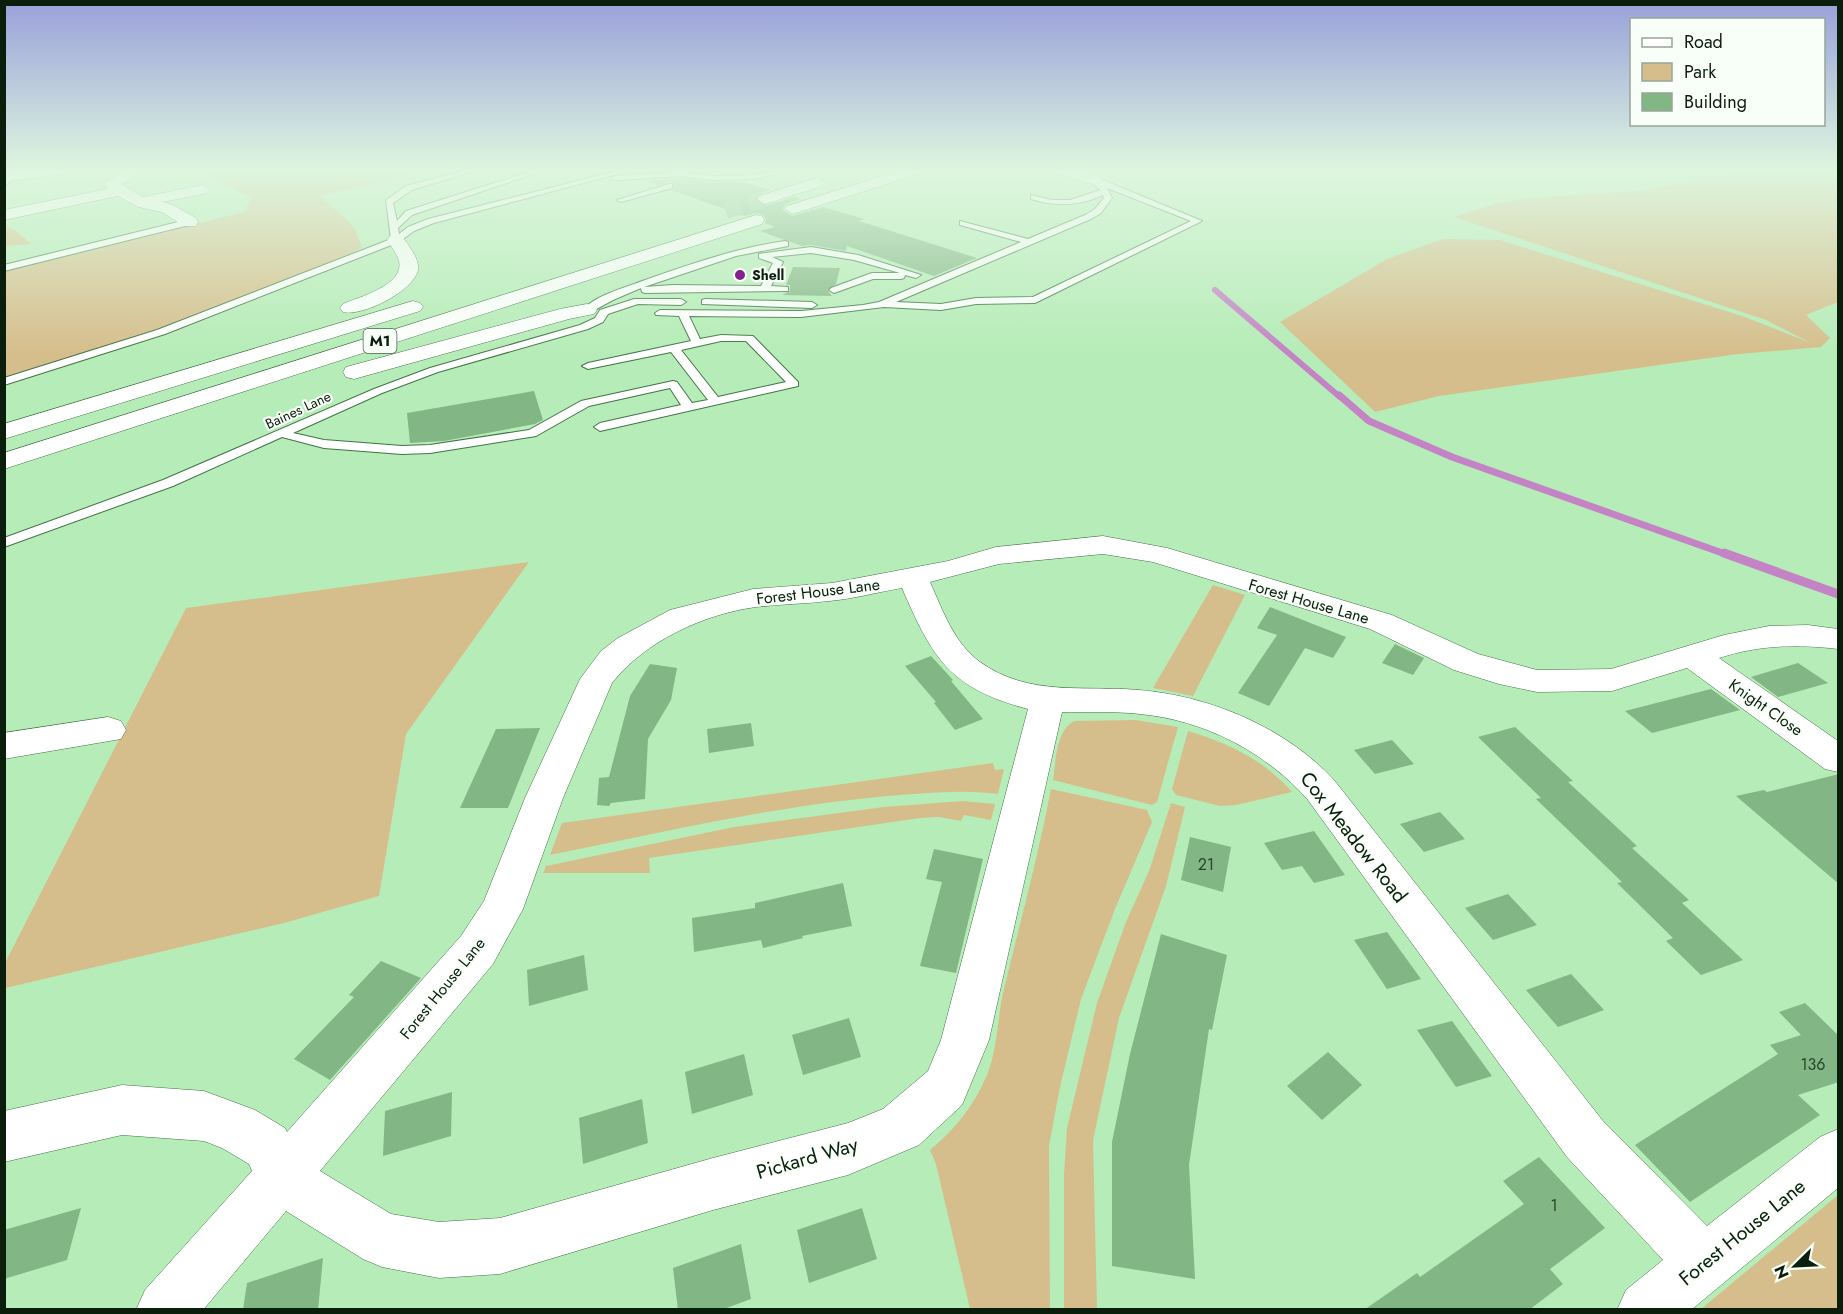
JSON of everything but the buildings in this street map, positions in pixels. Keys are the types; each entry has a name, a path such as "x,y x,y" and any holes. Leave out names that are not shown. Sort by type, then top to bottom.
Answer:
{"main road":[{"path":"611,246 659,231"},
{"name":"M1","path":"4,461 721,231"},
{"path":"4,424 380,296 399,284 409,272 409,262 395,234"},
{"name":"M1","path":"4,432 428,302"},
{"path":"4,478 428,350 567,313 595,311"},
{"name":"Forest House Lane","path":"165,1310 477,950 502,909 585,701 597,679 613,659 630,645 681,617 753,598 832,592 953,570 996,556 1103,545 1156,554 1381,622 1466,662 1499,673 1537,681 1612,680 1735,642 1769,636 1808,635 1839,639"},
{"name":"Cox Meadow Road","path":"912,577 947,648 967,670 993,685 1019,696 1047,702 1140,702 1193,712 1256,738 1292,761 1321,790 1585,1139 1704,1263"},
{"name":"Knight Close","path":"1693,656 1839,759"},
{"name":"Pickard Way","path":"280,1178 382,1240 439,1250 500,1246 713,1184 848,1149 901,1127 945,1089 965,1040 1047,702"},
{"path":"4,747 108,730"},
{"path":"4,1137 122,1110 204,1116 237,1128 267,1146 280,1178"},
{"name":"Forest House Lane","path":"1646,1310 1839,1155"}],"lane":[{"path":"4,268 143,231"},
{"path":"4,382 160,332 404,231"},
{"path":"992,231 1029,242"},
{"path":"595,311 637,301 763,315 842,312 882,304 1053,231"},
{"path":"882,304 941,307 976,301 1035,300 1177,231"},
{"path":"595,311 603,299 751,248 785,243"},
{"path":"716,260 811,250 855,257 934,282"},
{"path":"760,255 778,262 765,288"},
{"path":"834,290 872,276 916,275"},
{"path":"629,290 785,289"},
{"path":"705,302 804,303 842,312"},
{"path":"649,312 681,307"},
{"path":"681,307 697,343"},
{"path":"595,311 638,312"},
{"name":"Baines Lane","path":"4,543 168,483 284,434 368,395 434,370 584,327 599,320 595,311"},
{"path":"588,366 721,338 749,338 794,384 600,427"},
{"path":"674,348 716,402"},
{"path":"284,434 324,444 402,450 430,448 532,433 585,403 673,384 689,408"}],"green space":[{"path":"5,231 17,231 31,244 5,246"},
{"path":"167,231 356,231 362,247 327,268 161,332 5,382 4,272"},
{"path":"1497,231 1838,231 1838,302 1806,315 1830,338 1821,347 1738,354 1439,396 1375,412 1280,322 1387,259 1443,239 1500,240 1745,317 1811,343 1766,320"},
{"path":"529,562 406,734 379,896 284,923 5,988 4,965 186,608"},
{"path":"1213,585 1245,595 1193,696 1153,688"},
{"path":"1136,720 1178,727 1157,802 1152,805 1053,780 1060,738 1069,725 1075,721"},
{"path":"1188,731 1244,754 1270,771 1292,792 1236,805 1220,806 1176,795 1172,789"},
{"path":"993,763 995,770 1004,769 998,794 929,793 845,800 718,821 550,855 562,823"},
{"path":"1051,789 1147,810 1152,822 1115,909 1081,999 1060,1087 1049,1146 1050,1309 970,1309 936,1164 930,1150 948,1134 970,1107 991,1065 1004,989 1035,865"},
{"path":"963,801 995,804 991,820 964,815 961,821 939,817 920,818 649,858 650,873 543,873 546,866 734,827 884,807"},
{"path":"1171,803 1185,807 1166,886 1119,1018 1093,1140 1097,1309 1064,1309 1064,1175 1067,1128 1097,1003 1126,922 1149,871"},
{"path":"1838,1195 1838,1309 1701,1309"}],"waterway":[{"path":"1215,290 1340,397"},
{"path":"1339,395 1369,421 1452,457 1728,555"},
{"path":"1724,553 1838,594"}],"place":[{"name":"Shell","path":"740,275"}]}
